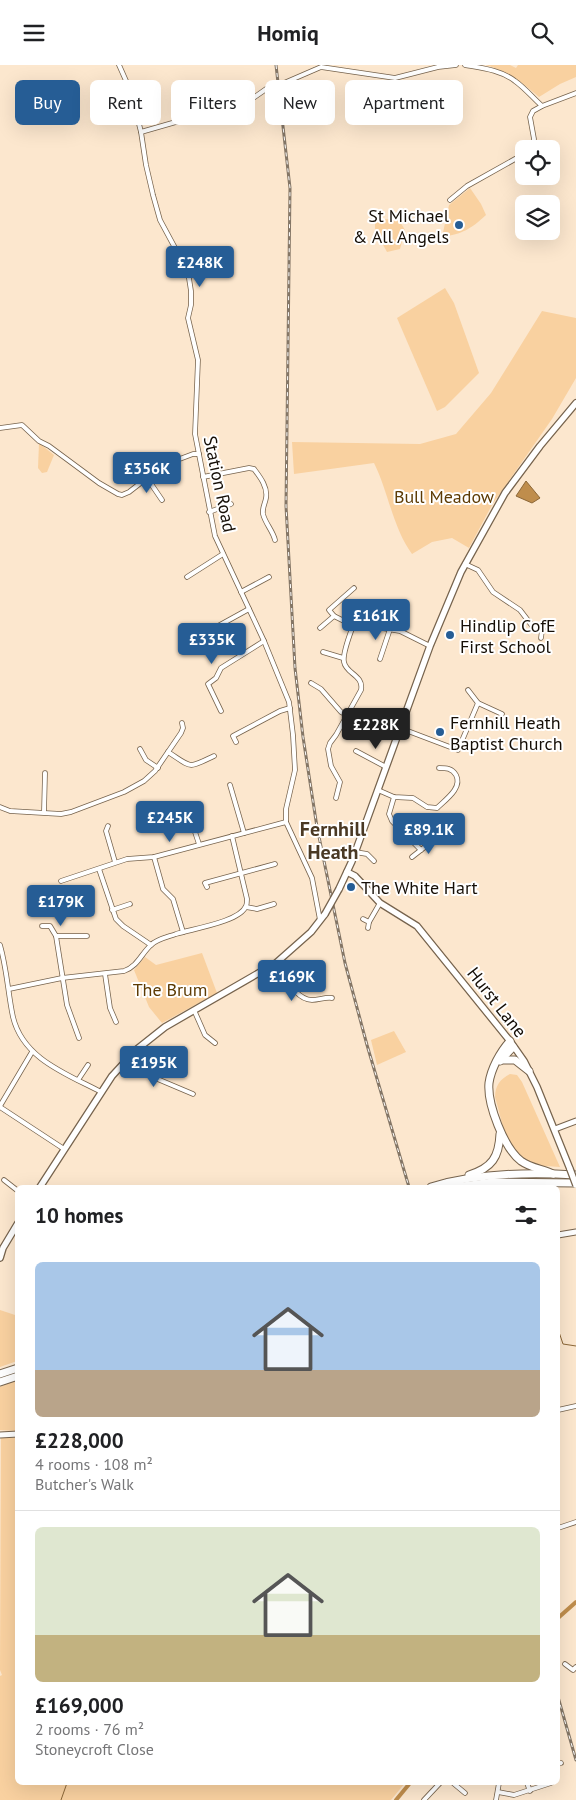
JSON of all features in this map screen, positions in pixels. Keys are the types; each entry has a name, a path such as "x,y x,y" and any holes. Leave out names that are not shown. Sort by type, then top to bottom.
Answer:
{"highway":[{"path":"512,1044 499,1061 490,1078 489,1089 492,1104 509,1148 529,1167 553,1173"},
{"path":"499,1061 515,1060 529,1071"},
{"path":"455,1184 490,1165 496,1156 500,1144 501,1131"},
{"path":"455,1184 501,1175 553,1173 576,1175"},
{"path":"455,1184 493,1182 576,1184"},
{"path":"0,1374 15,1372"},
{"path":"0,1382 15,1373"}],"main road":[{"path":"41,1185 101,1092 122,1064 149,1039 194,1009 276,963 311,932 325,914 339,889 355,852 430,646 465,564 510,486 576,403"},
{"name":"Hurst Lane","path":"347,872 354,876 380,903 417,926 512,1044 529,1071 555,1129 576,1184"},
{"path":"0,1258 3,1248 15,1228"}],"street":[{"name":"Station Road","path":"119,65 131,92 141,132 146,165 160,219 188,272 191,291 191,305 188,318 198,360 195,434 215,535 222,554 264,641 285,690 290,708 295,770 286,809 286,822"},
{"path":"141,132 249,101 269,87 284,83 321,67 396,78 438,67 456,65"},
{"path":"465,65 492,69 504,74 515,81 542,106"},
{"path":"534,140 531,115 542,106 576,93"},
{"path":"450,200 473,182 515,159"},
{"path":"0,428 25,426 38,441 49,446 122,495 177,460 193,454 199,454"},
{"path":"203,477 249,468 254,469 262,480 267,492 266,501 263,506 263,515 275,540"},
{"path":"147,478 162,500"},
{"path":"209,512 225,509 231,504"},
{"path":"187,577 222,554"},
{"path":"465,564 478,570 493,592 520,610 533,627 542,630"},
{"path":"242,592 269,577"},
{"path":"354,588 329,610 334,616 346,622 400,631 430,646"},
{"path":"200,635 249,609"},
{"path":"320,628 334,616"},
{"path":"336,798 340,782 330,766 328,749 362,686 360,680 346,667 343,658 354,623"},
{"path":"541,638 542,630 546,624"},
{"path":"380,659 390,629"},
{"path":"221,711 208,685 216,678 221,668 264,641"},
{"path":"323,652 343,658"},
{"path":"311,683 321,689 341,712 347,715"},
{"path":"468,690 478,703 502,714"},
{"path":"400,728 458,750 478,703"},
{"path":"236,741 233,736 280,711 290,708"},
{"path":"0,807 10,811 61,814 124,792 144,781 158,767 183,728 183,724 188,726"},
{"path":"140,749 146,760 158,767"},
{"path":"356,751 386,767"},
{"path":"168,752 188,766 193,766 210,756"},
{"path":"378,790 394,797 413,798 427,807 437,808 453,793 458,784 455,773 446,768 438,768"},
{"path":"44,812 45,773"},
{"path":"230,785 244,833"},
{"path":"394,797 389,815 392,821 420,850"},
{"path":"152,813 182,804 187,808 199,844"},
{"path":"60,881 116,862 134,858 145,859 154,857 286,822 312,877 320,920"},
{"path":"108,826 106,831 116,862"},
{"path":"9,989 62,978 105,974 132,969 156,941 230,919 246,907 247,899 232,836"},
{"path":"412,857 436,839"},
{"path":"355,852 367,854 374,861"},
{"path":"154,857 163,889 173,899 183,932"},
{"path":"207,887 205,883 275,864"},
{"path":"99,869 116,919 151,945"},
{"path":"368,928 369,922 380,903"},
{"path":"112,910 130,904"},
{"path":"246,907 257,909 274,904"},
{"path":"363,919 369,922"},
{"path":"42,926 50,926 56,936 67,1005 78,1038"},
{"path":"56,936 87,936"},
{"path":"0,945 14,1019 20,1036 32,1052 47,1064 101,1092"},
{"path":"276,963 297,994 303,998 310,1000 332,998"},
{"path":"105,974 110,1008 116,1022"},
{"path":"194,1009 205,1035 215,1043"},
{"path":"32,1052 0,1107 64,1149"},
{"path":"122,1064 193,1094"},
{"path":"78,1080 88,1065"},
{"path":"555,1129 576,1121"},
{"path":"4,1180 15,1189"},
{"path":"560,1235 576,1232"},
{"path":"560,1410 576,1406"},
{"path":"0,1435 15,1433"},
{"path":"560,1528 576,1522"},
{"path":"565,1664 573,1670 576,1667"},
{"path":"424,1800 438,1785"},
{"path":"455,1785 465,1793"},
{"path":"496,1800 499,1785"},
{"path":"528,1785 530,1791"},
{"path":"498,1792 514,1795 546,1785"}],"green space":[{"path":"486,65 510,65 516,68 518,65 576,65 576,77 539,97 514,78"},
{"path":"470,188 486,215 466,230 442,237 449,205"},
{"path":"382,219 399,220 405,230 400,249 387,252 375,230 375,221"},
{"path":"445,288 454,303 479,373 445,407 437,411 397,318"},
{"name":"Bull Meadow","path":"542,311 576,318 576,378 552,419 492,505 469,548 452,538 432,542 412,554 400,533 374,463 294,474 292,442 420,444 456,434 491,393"},
{"path":"39,443 54,455 47,472 42,473 38,468"},
{"name":"The Brum","path":"202,953 217,993 162,1023 149,1007 134,970 145,957 156,965"},
{"path":"394,1031 406,1052 377,1065 371,1040"},
{"path":"510,1074 517,1075 522,1082 560,1167 532,1164 523,1159 516,1153 506,1135 495,1097 499,1083"},
{"path":"0,1310 15,1315 15,1362 0,1367"},
{"path":"15,1381 15,1431 0,1430 0,1387"},
{"path":"1,1437 15,1438 15,1785 403,1785 391,1800 0,1800 0,1676 2,1675 0,1670"}],"shaded area":[{"path":"526,481 540,498 532,503 516,496"}],"waterway":[{"path":"560,1335 563,1344 576,1346"},
{"path":"560,1616 576,1602"},
{"path":"61,1800 66,1785"},
{"path":"396,1800 408,1785"}],"railway":[{"path":"276,65 290,188 286,506 295,668 303,737 317,827 345,963 408,1185"},
{"path":"560,1704 576,1760"}],"place":[{"name":"St Michael & All Angels","path":"459,225"},
{"name":"Hindlip CofE First School","path":"450,635"},
{"name":"Fernhill Heath Baptist Church","path":"440,732"},
{"name":"The White Hart","path":"351,887"}],"district":[{"name":"Fernhill Heath","path":"333,840"}]}
